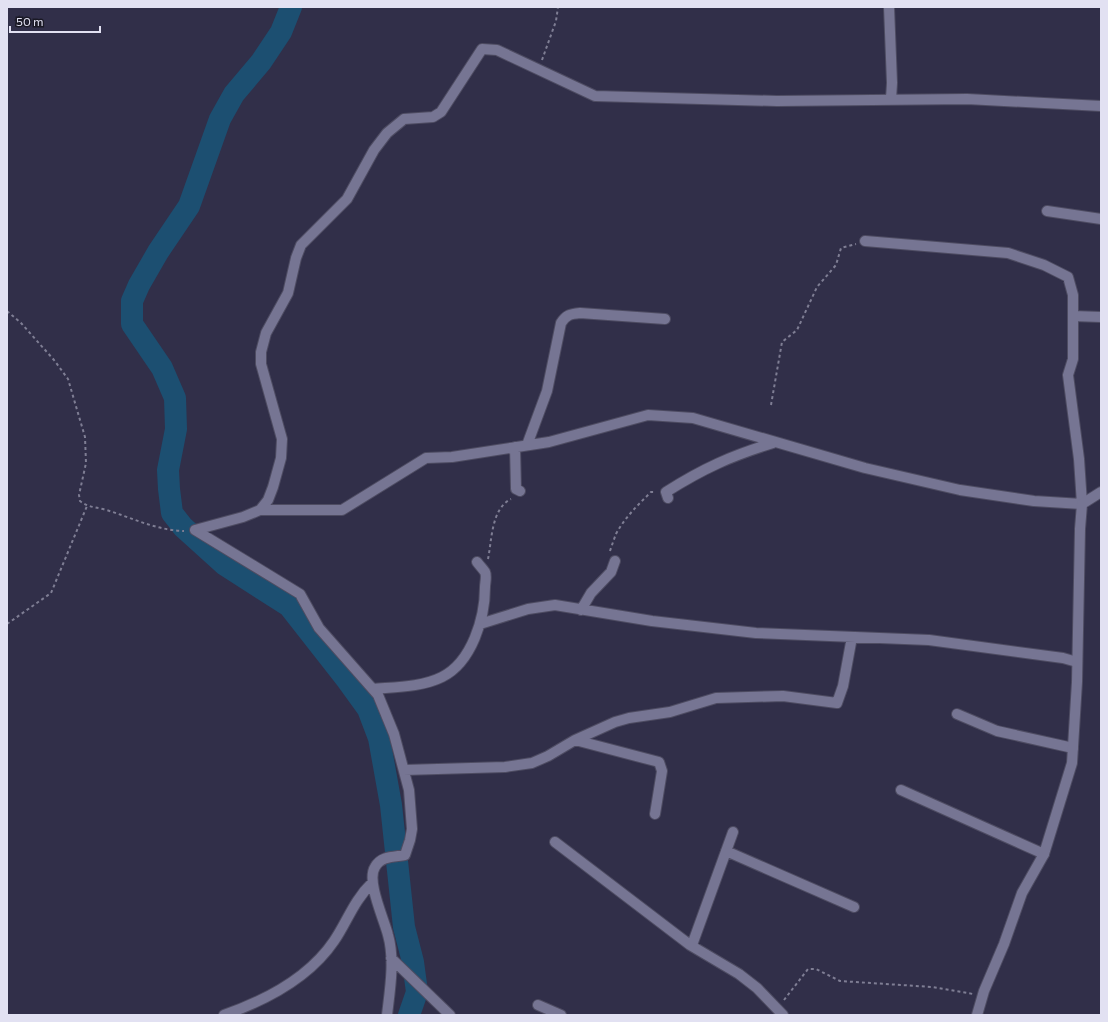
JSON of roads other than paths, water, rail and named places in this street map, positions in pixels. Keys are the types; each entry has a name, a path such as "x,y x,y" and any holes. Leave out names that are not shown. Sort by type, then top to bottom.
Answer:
{"street":[{"path":"889,7 892,83 891,99"},
{"path":"260,510 268,500 273,487 281,458 282,439 261,364 261,352 266,333 288,293 296,258 301,245 347,199 374,150 387,133 404,119 433,117 441,112 482,49 497,50 595,96 777,101 967,98 1101,106"},
{"path":"1047,211 1101,219"},
{"path":"865,241 1008,253 1044,265 1068,277 1073,295 1073,359 1068,375 1079,459 1082,504 1072,763 1044,854 1022,893 1004,944 982,996 977,1015"},
{"path":"527,445 547,391 561,323 565,316 580,313 665,319"},
{"path":"1073,316 1101,317"},
{"path":"388,1015 391,958 388,935 372,883 374,868 382,858 405,855 412,828 409,790 394,734 381,700 320,628 300,594 195,530 243,517 260,510 342,510 426,458 452,457 515,446 549,442 648,415 693,418 773,443 865,468 960,490 1034,501 1082,504 1101,492"},
{"path":"667,495 704,469 726,458 773,443"},
{"path":"515,446 518,490"},
{"path":"581,610 591,593 611,572 612,559"},
{"path":"373,689 427,683 448,674 462,662 480,624 485,602 485,573 477,562"},
{"path":"480,624 546,605 555,605 652,621 756,633 929,640 1063,658 1077,662"},
{"path":"404,770 520,765 532,763 598,729 629,718 670,712 716,698 783,696 837,703 852,637"},
{"path":"957,714 997,731 1073,748"},
{"path":"575,740 659,762 662,771 655,814"},
{"path":"901,790 1044,854"},
{"path":"692,945 733,832"},
{"path":"555,842 692,945 739,974 757,988 780,1012"},
{"path":"726,851 854,907"},
{"path":"224,1015 244,1008 274,993 307,969 333,942 356,902 372,883"},
{"path":"391,958 450,1015"},
{"path":"538,1005 561,1015"}],"waterway":[{"path":"291,7 281,32 261,62 234,94 220,119 189,206 158,252 139,285 132,301 132,324 162,368 175,398 176,429 168,470 172,513 183,527 225,565 289,606 368,709 379,738 391,805 404,927 413,962 417,992 409,1015"}]}
